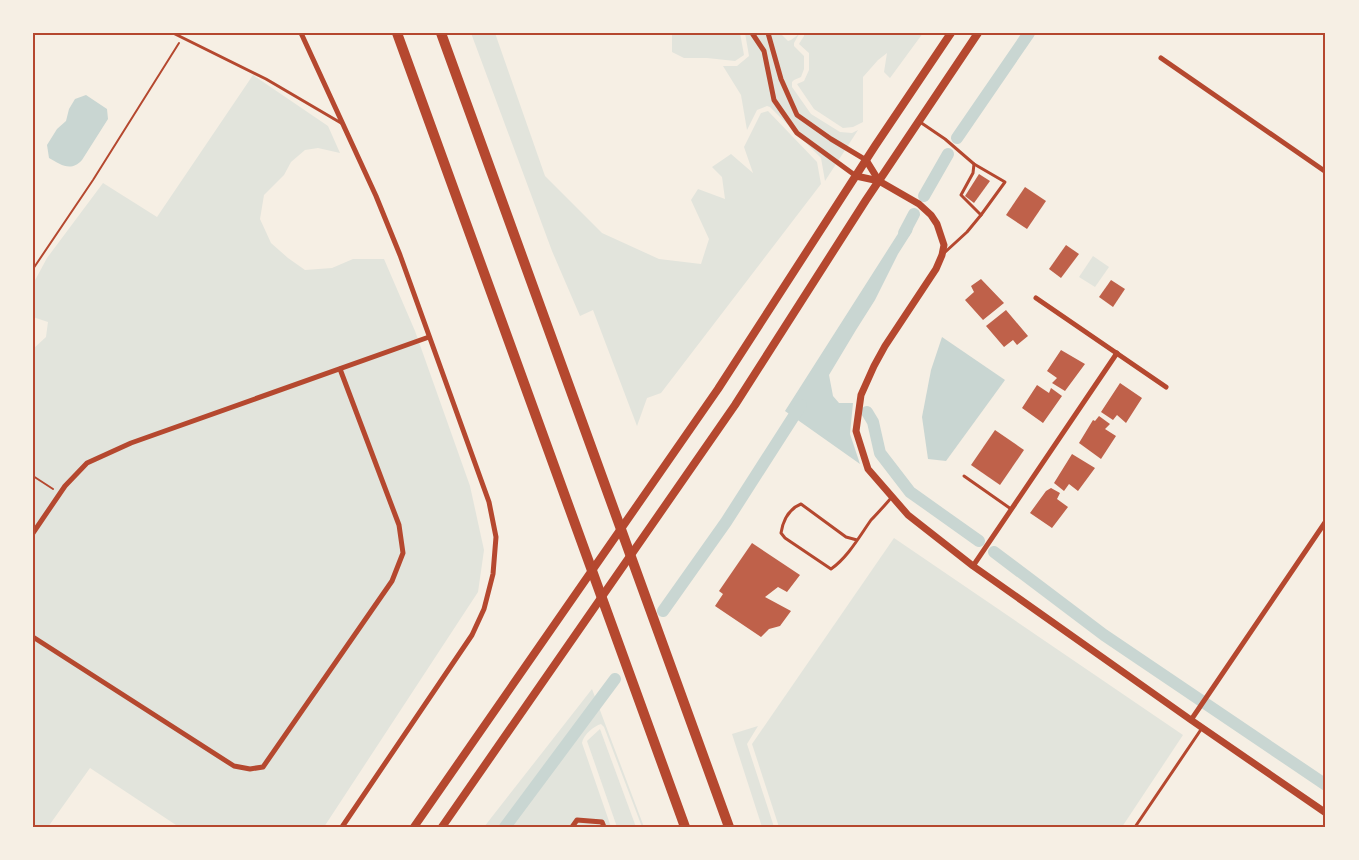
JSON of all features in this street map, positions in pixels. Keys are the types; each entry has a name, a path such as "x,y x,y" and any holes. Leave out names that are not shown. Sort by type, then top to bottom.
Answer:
{"highway":[{"path":"397,33 685,827"},
{"path":"441,33 729,827"}],"main road":[{"path":"414,827 718,389 951,33"},
{"path":"442,827 735,405 918,121 978,33"}],"street":[{"path":"301,33 400,255 489,502 496,537 493,574 484,609 472,635 342,827"},
{"path":"752,33 764,51 774,100 797,134 856,176 879,181 919,204 937,224 944,245 936,269 885,346 861,395 856,431 868,469 908,515 973,566 1326,813"},
{"path":"768,33 780,79 797,115 866,160 879,181"},
{"path":"1161,58 1326,172"},
{"path":"770,81 780,79"},
{"path":"1036,298 1166,387"},
{"path":"33,533 60,494 87,463 131,442 429,337"},
{"path":"973,566 1117,353"},
{"path":"33,637 234,765 250,769 263,767 392,581 403,553 399,525 340,369"},
{"path":"1191,720 1326,521"},
{"path":"572,827 577,820 602,822 604,827"}],"lane":[{"path":"174,33 266,79 343,124"},
{"path":"918,121 945,139 974,164 1005,182 967,232 942,255"},
{"path":"974,164 973,172 961,195 981,215"},
{"path":"964,476 1011,509"},
{"path":"857,540 846,537 801,504 789,513 782,525 781,532 785,538 831,569 838,564 892,497"},
{"path":"1135,827 1202,728"}],"path":[{"path":"33,269 93,180 182,38"},
{"path":"33,476 60,494"}],"shaded area":[{"path":"471,33 495,33 545,176 602,233 659,259 701,264 709,239 691,200 698,189 725,199 722,177 712,167 731,154 753,173 744,147 761,113 768,111 817,162 821,184 661,393 647,398 637,426 593,310 580,316 552,251"},
{"path":"672,33 740,33 744,55 735,61 684,58 672,52"},
{"path":"745,33 780,33 788,41 799,34 794,46 804,56 804,69 801,77 792,82 792,87 811,114 840,132 852,133 858,130 825,181 821,158 770,107 757,110 747,130 741,95 723,66 737,66 749,56"},
{"path":"804,33 923,33 890,78 884,72 887,53 863,77 863,122 853,127 843,128 814,109 797,84 804,81 809,70 809,53 799,44"},
{"path":"253,75 328,126 340,153 318,148 305,150 291,162 284,175 264,195 260,219 271,243 305,270 332,268 353,259 384,259 415,331 470,486 484,550 478,592 324,827 179,827 90,768 48,827 33,827 33,349 46,337 48,322 33,317 33,284 47,258 103,183 157,217"},
{"path":"86,95 107,109 108,119 78,164 62,165 49,158 47,145 57,129 66,121 75,99"},
{"path":"908,218 914,223 912,232 875,300 829,375 833,396 839,403 853,403 850,434 860,464 785,411"},
{"path":"1093,256 1109,267 1095,287 1079,277"},
{"path":"942,337 1005,380 946,461 928,459 922,417 931,370"},
{"path":"894,538 1183,735 1122,827 779,827 752,744"},
{"path":"592,689 644,827 642,827 601,724 589,731 582,743 611,827 484,827"},
{"path":"758,726 747,744 774,827 762,827 732,734"},
{"path":"600,729 636,827 617,827 587,741"}],"building":[{"path":"979,174 990,181 974,203 965,196"},
{"path":"1025,187 1046,201 1027,229 1006,215"},
{"path":"1066,245 1079,254 1061,278 1049,269"},
{"path":"981,279 1004,303 983,320 965,300 974,292 971,286"},
{"path":"1111,280 1125,289 1113,307 1099,297"},
{"path":"1006,310 1028,336 1017,345 1013,340 1004,347 986,326"},
{"path":"1061,350 1085,364 1065,391 1052,383 1057,378 1047,371"},
{"path":"1120,383 1142,398 1126,423 1117,415 1113,420 1101,412"},
{"path":"1037,385 1049,393 1051,388 1062,396 1043,423 1022,408"},
{"path":"1099,416 1110,424 1105,429 1116,436 1101,459 1079,443 1093,420 1095,421"},
{"path":"995,430 1024,450 1000,485 971,465"},
{"path":"1072,454 1095,468 1078,491 1069,484 1064,491 1054,483"},
{"path":"1051,488 1060,493 1057,499 1068,507 1052,528 1030,513 1046,491"},
{"path":"752,543 800,575 787,592 778,587 765,597 791,611 780,626 769,629 761,637 715,606 723,594 719,591"}],"waterway":[{"path":"957,138 1029,33"},
{"path":"924,196 948,154"},
{"path":"904,233 914,214"},
{"path":"663,611 726,522 801,405"},
{"path":"867,412 873,422 880,453 910,492 979,541"},
{"path":"994,552 1104,635 1326,785"},
{"path":"505,827 615,679"}]}
